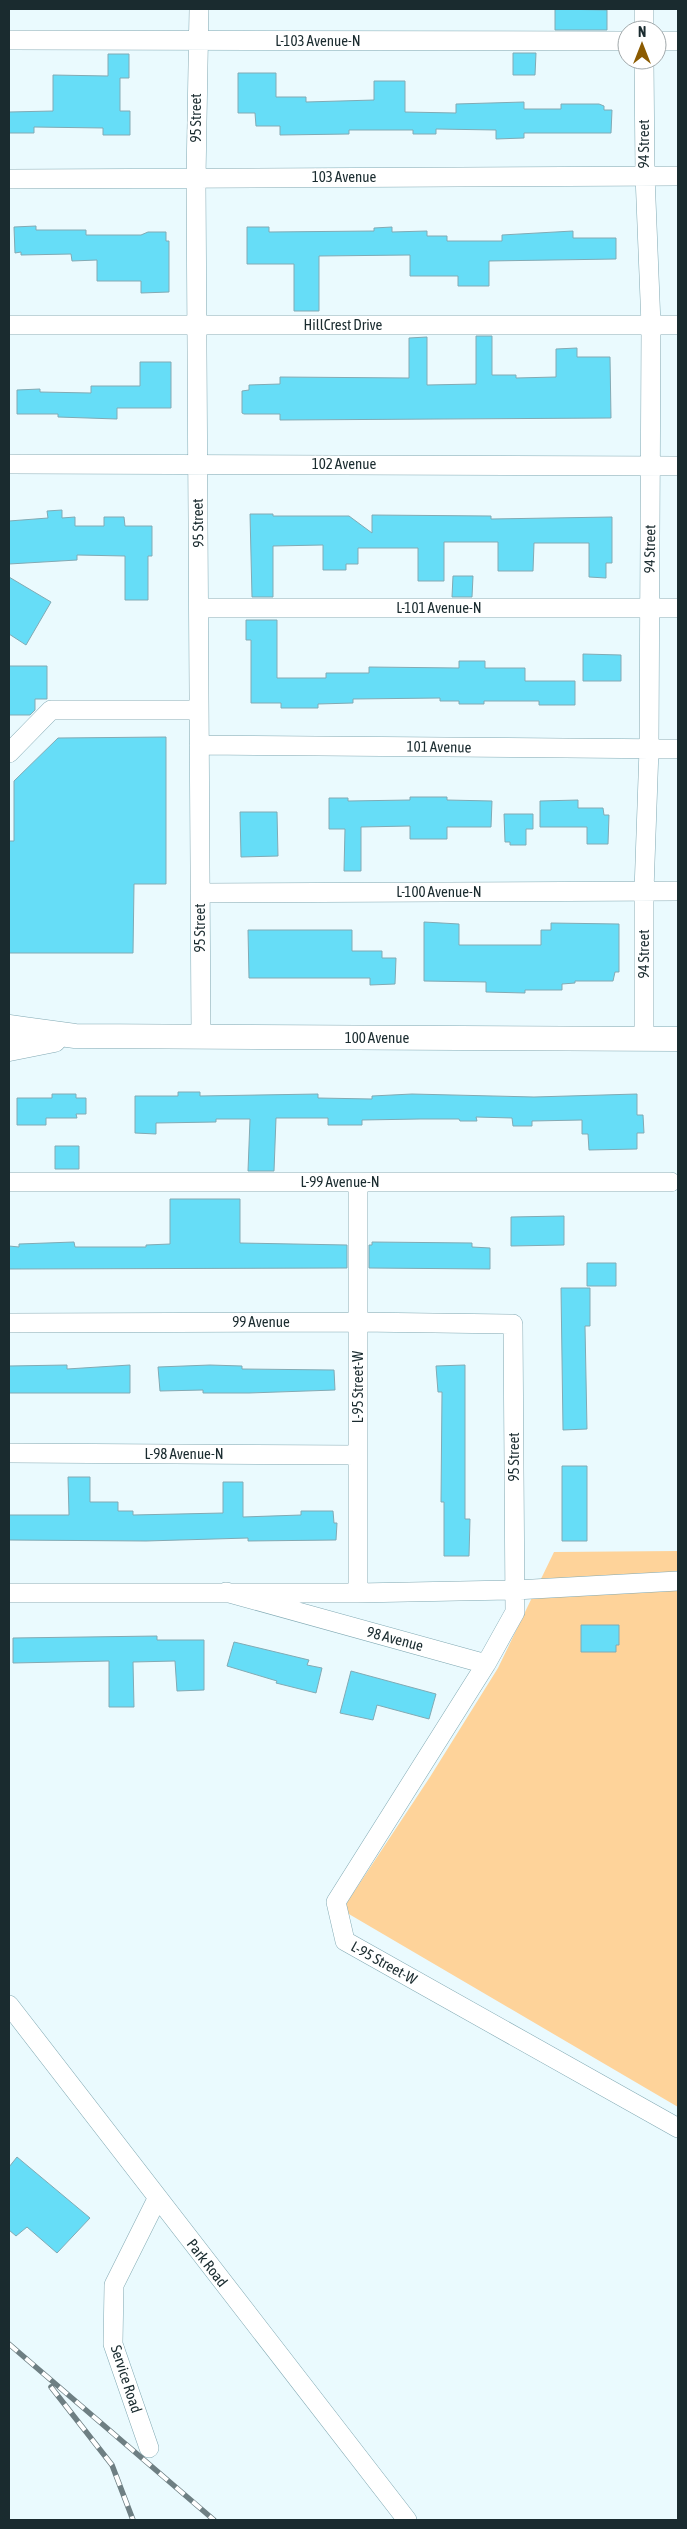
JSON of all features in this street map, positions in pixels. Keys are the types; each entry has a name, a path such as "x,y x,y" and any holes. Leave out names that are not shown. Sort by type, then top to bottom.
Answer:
{"main road":[{"name":"100 Avenue","path":"9,1027 75,1036 678,1039"},
{"name":"100 Avenue","path":"9,1049 75,1036"}],"street":[{"name":"95 Street","path":"199,9 196,178 202,1038"},
{"name":"L-103 Avenue-N","path":"9,40 617,41"},
{"name":"94 Street","path":"644,70 644,175 651,325 649,749 644,891 644,1038"},
{"name":"103 Avenue","path":"9,179 678,176"},
{"name":"HillCrest Drive","path":"9,325 678,325"},
{"name":"102 Avenue","path":"9,464 198,463 678,466"},
{"name":"L-101 Avenue-N","path":"199,608 678,608"},
{"path":"9,753 51,710 199,710"},
{"name":"101 Avenue","path":"199,745 678,749"},
{"name":"L-100 Avenue-N","path":"200,892 678,891"},
{"name":"L-99 Avenue-N","path":"9,1182 672,1182"},
{"name":"L-95 Street-W","path":"358,1182 358,1593"},
{"name":"99 Avenue","path":"9,1323 358,1322 513,1324"},
{"name":"95 Street","path":"513,1324 515,1590"},
{"name":"L-98 Avenue-N","path":"9,1453 358,1455"},
{"name":"98 Avenue","path":"9,1592 358,1593 515,1590 678,1581"},
{"path":"486,1664 515,1612 515,1590"},
{"name":"98 Avenue","path":"226,1592 486,1664"},
{"name":"L-95 Street-W","path":"486,1664 336,1902 345,1941 678,2128"},
{"name":"Park Road","path":"9,2005 157,2199 407,2520"},
{"name":"Service Road","path":"149,2448 113,2344 114,2285 157,2199"}],"shaded area":[{"path":"678,1551 678,2107 342,1910 430,1777 498,1668 554,1552"}],"building":[{"path":"555,9 607,10 607,30 555,30"},
{"path":"513,53 536,53 535,75 513,75"},
{"path":"108,54 129,54 129,78 120,78 120,111 130,111 130,135 103,135 103,128 34,127 34,133 9,133 9,112 53,111 53,75 108,76"},
{"path":"238,73 276,73 276,97 306,97 306,102 374,100 374,81 405,81 405,112 456,113 456,104 524,102 524,109 561,109 561,104 599,104 604,106 604,110 612,110 611,133 524,133 524,138 496,139 496,130 436,129 436,134 413,134 413,130 349,130 349,134 280,135 280,126 256,126 255,113 238,113"},
{"path":"36,226 36,230 86,230 86,235 141,235 148,232 166,232 166,241 169,241 169,292 141,293 141,281 97,281 97,260 72,261 71,254 21,255 21,252 15,253 14,227"},
{"path":"247,227 269,227 269,232 374,231 374,228 392,227 392,232 427,231 427,236 447,236 447,241 502,241 502,235 573,231 573,238 616,238 616,259 489,261 489,286 458,286 458,276 410,276 410,255 319,256 319,311 294,311 294,264 247,264"},
{"path":"476,336 492,336 492,375 516,375 516,378 556,377 556,349 577,348 577,357 610,357 611,418 280,420 280,414 242,413 242,391 249,390 249,385 280,384 280,377 409,378 409,338 427,337 427,385 476,384"},
{"path":"140,362 171,362 171,408 117,408 117,419 58,417 58,414 17,414 17,390 40,389 40,392 91,393 91,386 140,386"},
{"path":"62,510 62,518 75,517 75,526 104,526 104,517 124,517 125,526 152,526 152,556 148,556 148,600 125,600 125,556 77,555 77,560 9,564 9,521 48,518 47,511"},
{"path":"250,514 273,514 273,516 349,516 372,533 372,515 491,516 491,519 612,517 612,563 606,563 606,578 589,577 589,543 534,543 533,571 498,571 498,542 444,542 444,581 418,581 418,548 358,548 358,564 346,564 346,570 323,570 323,545 273,546 273,597 252,597"},
{"path":"453,576 473,576 472,597 452,597"},
{"path":"9,577 51,602 26,645 9,634"},
{"path":"246,620 277,620 277,678 326,678 326,673 369,673 369,667 459,668 459,661 485,661 485,668 525,668 525,681 575,681 575,705 539,705 539,701 484,701 484,704 459,704 459,701 440,701 440,698 353,699 353,703 318,704 318,708 281,708 281,703 251,703 251,640 246,640"},
{"path":"583,654 621,655 621,681 583,681"},
{"path":"9,666 47,666 47,699 35,699 35,710 30,715 9,715"},
{"path":"166,737 166,884 134,884 133,953 9,953 9,841 14,841 14,781 58,738"},
{"path":"410,797 447,797 447,800 492,801 491,827 447,827 447,839 410,839 410,826 361,827 361,871 344,871 345,829 329,829 329,798 348,798 348,801 410,800"},
{"path":"578,800 578,808 603,808 604,815 609,815 608,844 587,844 587,827 540,827 540,801"},
{"path":"240,812 277,812 278,856 241,857"},
{"path":"504,814 533,814 533,829 526,829 526,845 510,845 510,842 505,842"},
{"path":"424,922 459,924 459,945 541,945 541,930 551,930 551,923 619,924 619,972 615,972 613,981 575,981 575,983 562,984 562,990 525,990 525,993 486,992 486,982 424,981"},
{"path":"248,930 352,930 352,951 382,951 382,958 396,958 395,984 370,985 370,978 249,978"},
{"path":"178,1092 200,1092 200,1096 318,1094 318,1098 372,1099 372,1096 412,1094 534,1097 637,1094 637,1115 643,1115 644,1133 637,1133 637,1149 589,1150 588,1134 582,1134 582,1120 532,1121 532,1126 513,1126 512,1118 476,1117 477,1121 460,1121 459,1119 362,1120 362,1125 328,1125 328,1118 276,1118 274,1171 248,1171 250,1119 216,1119 216,1122 156,1123 156,1134 135,1133 135,1096 178,1096"},
{"path":"52,1094 76,1094 76,1098 86,1098 86,1114 76,1114 77,1118 46,1118 46,1125 17,1125 17,1098 52,1098"},
{"path":"55,1146 79,1146 79,1169 55,1169"},
{"path":"170,1199 240,1199 240,1243 347,1245 347,1268 9,1269 9,1246 19,1247 19,1244 74,1242 75,1247 146,1247 146,1245 170,1244"},
{"path":"564,1216 564,1245 511,1246 511,1217"},
{"path":"372,1242 472,1243 472,1247 490,1248 490,1269 369,1268 369,1245 372,1245"},
{"path":"587,1263 616,1263 616,1286 587,1286"},
{"path":"561,1288 590,1288 590,1326 585,1326 587,1429 563,1430"},
{"path":"67,1365 67,1369 130,1365 130,1393 9,1393 9,1366"},
{"path":"465,1365 465,1519 470,1519 469,1556 444,1556 444,1502 441,1502 442,1392 438,1392 436,1366"},
{"path":"242,1366 242,1369 334,1370 335,1390 249,1393 203,1393 203,1390 160,1391 158,1367"},
{"path":"562,1466 587,1466 587,1541 562,1541"},
{"path":"68,1477 90,1477 90,1502 118,1502 118,1511 133,1511 133,1515 223,1513 223,1482 243,1482 243,1517 301,1515 301,1511 333,1511 334,1523 337,1523 336,1540 248,1541 248,1538 146,1541 9,1540 9,1515 69,1515"},
{"path":"581,1625 619,1625 619,1645 616,1645 616,1652 581,1652"},
{"path":"157,1636 157,1640 204,1640 204,1690 177,1691 175,1661 133,1662 134,1707 109,1707 109,1661 13,1663 13,1638"},
{"path":"234,1642 309,1660 307,1665 322,1668 316,1693 276,1683 277,1681 227,1666"},
{"path":"351,1671 436,1694 429,1719 377,1705 373,1720 340,1713"},
{"path":"17,2157 90,2218 57,2253 27,2227 16,2236 9,2230 9,2167"}],"railway":[{"path":"9,2344 214,2520"},
{"path":"51,2387 112,2465 133,2520"}]}
